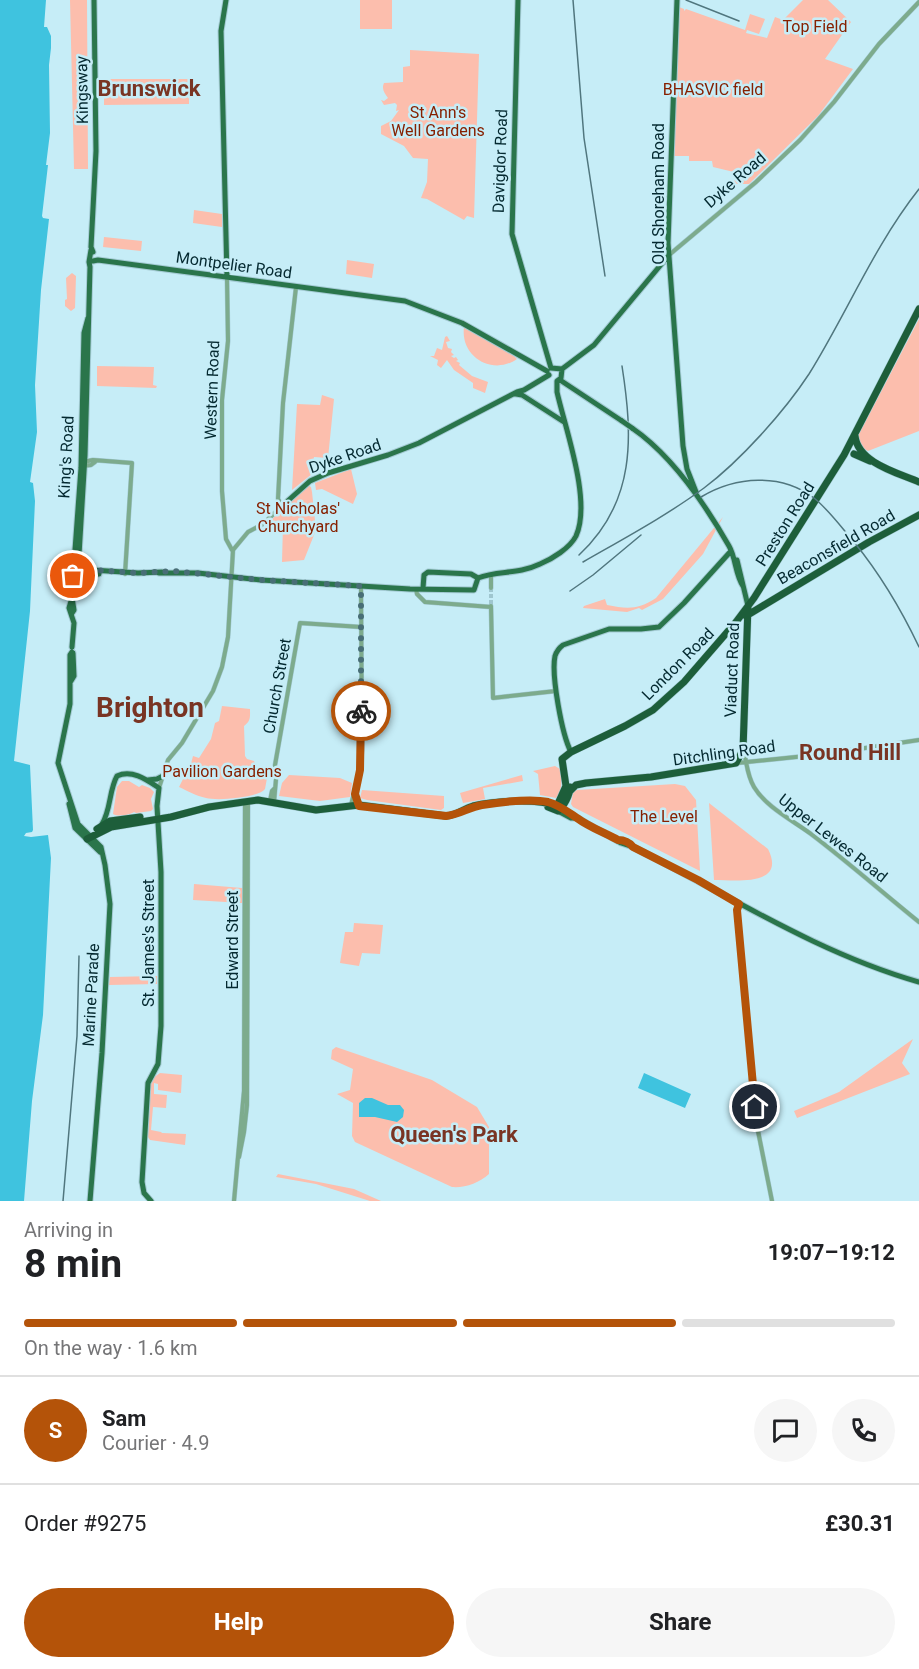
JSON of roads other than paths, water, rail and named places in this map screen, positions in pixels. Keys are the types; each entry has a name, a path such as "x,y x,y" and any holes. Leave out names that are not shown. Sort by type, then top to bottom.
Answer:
{"highway":[{"path":"844,455 919,309"},
{"path":"855,433 861,450 873,461 919,482"},
{"path":"844,455 854,454 861,450"},
{"path":"854,454 873,461"},
{"name":"Preston Road","path":"748,606 844,455"},
{"name":"Beaconsfield Road","path":"748,615 869,542 919,515"},
{"name":"Beaconsfield Road","path":"748,606 767,604"},
{"name":"Viaduct Road","path":"743,750 748,606"},
{"name":"London Road","path":"563,761 571,752 654,710 684,682 748,606"},
{"name":"London Road","path":"736,622 748,615"},
{"path":"736,763 743,750"},
{"path":"559,809 570,791 570,780 563,761"},
{"path":"559,809 566,786 563,761"},
{"name":"Ditchling Road","path":"570,791 576,785 586,783 655,776 736,763"},
{"path":"89,837 106,821 175,815 220,806 272,803 316,810 355,806 441,815 457,814 475,806 532,801 559,809"},
{"path":"89,837 105,828 158,816"}],"main road":[{"name":"Kingsway","path":"94,0 95,180"},
{"name":"Western Road","path":"226,0 221,31 227,277"},
{"name":"Davigdor Road","path":"518,0 512,234 550,371"},
{"name":"Old Shoreham Road","path":"677,0 668,246 684,460 696,492"},
{"name":"King's Road","path":"69,799 58,763 74,672 72,598 83,464 95,180"},
{"name":"Dyke Road","path":"560,376 594,345 669,255"},
{"name":"Montpelier Road","path":"91,264 98,260 405,301 442,314 550,371"},
{"name":"Dyke Road","path":"282,506 310,482 328,473 419,443 521,393 550,371"},
{"path":"550,371 560,376"},
{"path":"550,371 653,444 696,492 732,552 748,606"},
{"path":"423,588 425,573 435,571 461,573 478,578 516,572 541,564 559,553 574,539 578,530 581,498 564,423 560,416 556,387 560,376"},
{"path":"521,393 560,416"},
{"name":"Old Shoreham Road","path":"681,475 684,460"},
{"path":"571,752 556,691 555,657 558,649 562,645 609,629 656,628 686,601 732,552"},
{"path":"74,574 173,571 261,580 474,590 478,578"},
{"path":"118,825 106,821 116,777 126,773 147,780 159,788"},
{"path":"147,780 163,776"},
{"name":"St. James's Street","path":"151,1201 142,1187 148,1083 156,1068 161,1026 163,939 159,788"},
{"name":"Marine Parade","path":"69,799 78,824 101,847 110,909 102,1053 93,1139 90,1201"},
{"path":"559,809 571,818 576,818 618,840 623,840 739,904 813,940 868,966 919,982"}],"street":[{"name":"Dyke Road","path":"669,255 756,182 800,140 834,102 879,44 919,2"},
{"path":"668,246 676,248"},
{"name":"Western Road","path":"227,277 228,341 222,400 222,491 226,539 233,550"},
{"path":"282,506 278,499 279,474 296,287"},
{"path":"83,464 132,463 125,573"},
{"name":"Dyke Road","path":"233,550 248,532 263,524 282,506"},
{"path":"159,788 168,760 182,743 215,687 220,673 228,637 233,550"},
{"path":"491,575 491,588"},
{"path":"355,806 362,750 361,586"},
{"path":"416,589 425,602 491,606 494,699 556,691"},
{"name":"Church Street","path":"272,803 272,791 276,779 275,765 300,623 362,627"},
{"name":"Ditchling Road","path":"736,763 825,754 919,740"},
{"name":"Viaduct Road","path":"743,750 745,762"},
{"name":"Upper Lewes Road","path":"745,762 754,787 766,801 812,835 919,922"},
{"path":"355,794 355,806"},
{"name":"Edward Street","path":"245,1078 247,805"},
{"name":"Edward Street","path":"245,1078 247,805"},
{"path":"739,904 737,910 757,1126 772,1201"},
{"path":"234,1201 238,1158 244,1132 245,1078"}],"water":[{"path":"0,0 46,0 44,27 47,27 51,36 50,133 42,216 49,219 41,290 35,385 37,432 30,482 33,483 35,501 30,611 14,761 30,765 33,830 24,836 48,835 51,858 43,1015 32,1101 24,1201 0,1201"},
{"path":"644,1073 691,1094 685,1108 638,1088"},
{"path":"365,1098 372,1098 388,1105 400,1105 404,1110 403,1117 397,1122 375,1117 359,1117 359,1103"}],"tunnel":[{"path":"491,588 491,606"}],"railway":[{"path":"573,0 584,138 605,276"},
{"path":"686,0 739,21"},
{"path":"583,562 690,498 718,477 761,435 809,374 874,256 919,189"},
{"path":"579,555 598,535 621,491 628,443 626,392 622,366"},
{"path":"701,497 729,485 758,480 787,484 814,498 835,519 873,567 919,647"},
{"path":"570,591 641,535"},
{"path":"63,1201 77,1036 79,956"}],"district":[{"name":"Brunswick","path":"149,88"},
{"name":"Brighton","path":"150,707"},
{"name":"Round Hill","path":"850,752"},
{"name":"Queen's Park","path":"454,1134"}],"park label":[{"name":"Top Field","path":"815,26"},
{"name":"BHASVIC field","path":"713,89"},
{"name":"St Ann's Well Gardens","path":"438,121"},
{"name":"St Nicholas' Churchyard","path":"298,517"},
{"name":"Pavilion Gardens","path":"222,771"},
{"name":"The Level","path":"664,816"}]}
